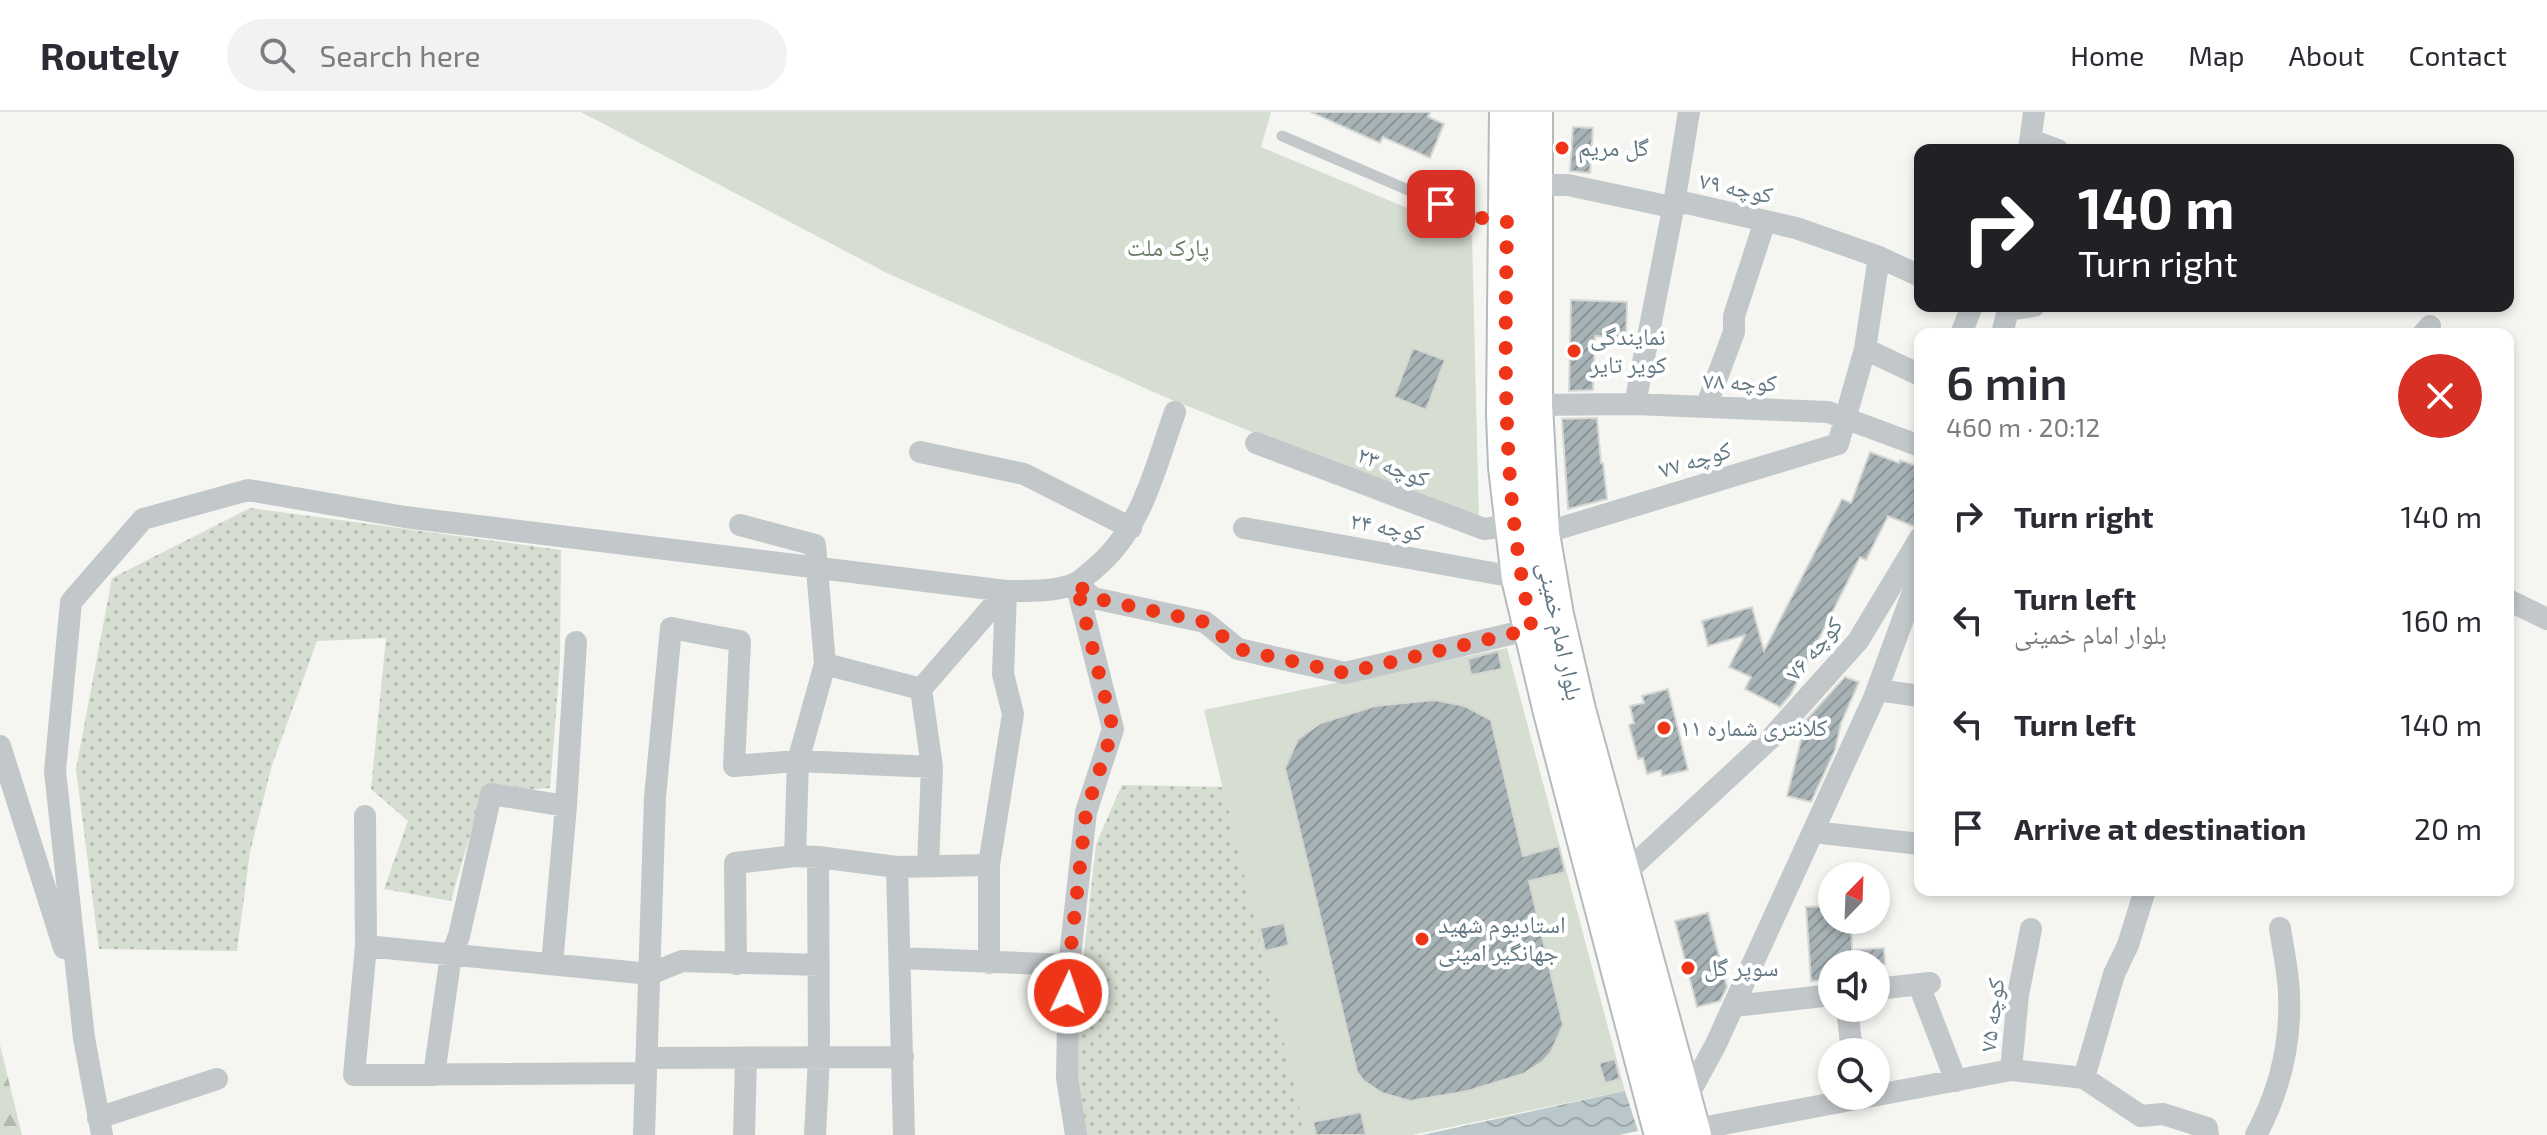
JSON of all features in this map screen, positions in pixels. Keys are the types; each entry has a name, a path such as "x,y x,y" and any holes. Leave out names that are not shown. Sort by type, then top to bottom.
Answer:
{"main road":[{"name":"بلوار امام خمینی","path":"1508,112 1507,467 1555,615 1622,876 1674,1129"},
{"name":"بلوار امام خمینی","path":"1534,112 1534,405 1528,530 1520,578 1592,871 1674,1129"}],"street":[{"path":"1635,404 1689,112"},
{"path":"2030,144 2034,112"},
{"name":"کوچه ۷۹","path":"1534,185 1568,185 1662,205 1687,203 1796,228 1879,257 1914,273"},
{"path":"1706,407 1734,332 1734,316 1765,221"},
{"path":"1847,418 1865,349 1879,257"},
{"path":"1865,349 1914,372"},
{"name":"کوچه ۷۸","path":"1534,405 1635,404 1828,412 1914,440"},
{"path":"217,1079 100,1126 84,1038 55,771 71,602 143,519 248,490 405,517 1006,591 1040,591 1076,583 1115,550 1131,528 1143,502 1175,412"},
{"name":"کوچه ۷۷","path":"1528,530 1838,444 1847,418"},
{"name":"کوچه ۲۳","path":"1256,443 1484,529 1528,530"},
{"path":"920,452 1024,474 1131,528"},
{"path":"740,525 815,545 825,664 798,761 795,856"},
{"name":"کوچه ۲۴","path":"1244,528 1520,578"},
{"name":"کوچه ۷۶","path":"1622,876 1772,737 1858,641 1914,548"},
{"path":"1076,583 1093,598 1205,622 1238,649 1345,673 1532,629"},
{"path":"1076,583 1113,729 1086,812 1069,965 1067,1078 1076,1135"},
{"path":"1674,1129 1734,1006 1877,690 1914,589"},
{"path":"928,865 932,767 921,689 1006,591"},
{"path":"989,963 989,865 1013,714 1003,674 1006,591"},
{"path":"2514,603 2547,619"},
{"path":"644,1135 655,797 671,628 740,641 734,766 798,761 932,767"},
{"path":"552,964 576,642"},
{"path":"825,664 921,689"},
{"path":"1877,690 1914,695"},
{"path":"0,746 79,995"},
{"path":"434,1075 451,955 459,936 491,794 566,806"},
{"path":"365,816 366,946 354,1075 434,1075 746,1058 903,1057"},
{"path":"1813,832 1914,843"},
{"path":"736,964 735,863 795,856 897,867 989,865"},
{"path":"815,1135 819,1058 818,857"},
{"path":"897,867 904,1135"},
{"path":"2084,1078 2114,974 2128,945 2143,896"},
{"path":"2256,1135 2272,1105 2286,1051 2289,996 2280,928"},
{"name":"کوچه ۷۵","path":"1890,1092 2011,1070 2018,995 2031,929"},
{"path":"366,946 650,974 682,961 819,965"},
{"path":"901,958 1069,965"},
{"path":"1890,988 1927,984 1956,1081"},
{"path":"1734,1006 1818,997"},
{"path":"744,1135 746,1058"},
{"path":"2011,1070 2084,1078 2141,1116 2163,1114 2207,1128 2208,1135"},
{"name":"کوچه ۷۵","path":"1674,1129 1818,1105"}],"lane":[{"path":"1282,136 1469,216 1507,222"}],"green space":[{"name":"پارک ملت","path":"581,112 1271,112 1261,147 1472,235 1479,523 1165,397 887,273"},
{"path":"250,508 561,550 560,662 550,788 482,793 451,901 384,889 408,821 371,789 386,638 317,641 272,765 250,852 237,951 99,949 76,769 112,578"},
{"name":"استادیوم شهید جهانگیر امینی","path":"1507,648 1625,1091 1412,1135 1306,1135 1204,710"},
{"path":"1122,785 1223,787 1306,1135 1086,1135 1069,1091 1096,844"},
{"path":"0,1045 22,1135 0,1135"}],"water":[{"path":"1625,1091 1638,1131 1619,1135 1422,1135"}],"building":[{"path":"1311,112 1430,112 1428,117 1444,124 1430,158 1383,137 1380,143"},
{"path":"1573,127 1593,128 1590,173 1570,171"},
{"path":"1571,300 1627,302 1626,337 1595,336 1593,390 1569,391"},
{"path":"1413,348 1445,360 1426,410 1394,397"},
{"path":"1597,418 1607,499 1568,509 1562,419"},
{"path":"1870,452 1914,465 1914,526 1888,516 1866,560 1860,557 1791,694 1780,707 1745,689 1751,677 1729,667 1745,635 1708,646 1702,621 1752,607 1764,651 1842,499 1851,503"},
{"path":"1498,651 1502,669 1471,675 1468,659"},
{"path":"1845,677 1859,682 1841,723 1835,750 1811,802 1787,796 1806,720"},
{"path":"1668,689 1688,770 1662,776 1661,770 1647,774 1643,758 1638,759 1629,725 1634,723 1630,706 1644,703 1642,696"},
{"path":"1435,700 1465,706 1491,720 1523,856 1559,846 1565,872 1529,881 1563,1025 1551,1052 1523,1074 1468,1091 1410,1101 1382,1093 1357,1072 1285,768 1298,739 1321,723 1375,706"},
{"path":"1806,907 1818,907 1818,934 1851,934 1852,950 1818,950 1818,981 1811,981"},
{"path":"1708,913 1727,987 1720,1001 1697,1007 1675,921"},
{"path":"1284,923 1289,945 1265,951 1260,928"},
{"path":"1615,1059 1620,1079 1605,1083 1599,1063"},
{"path":"1361,1112 1366,1135 1316,1135 1313,1122"}],"place":[{"name":"گل مریم","path":"1562,148"},
{"name":"نمایندگی کویر تایر","path":"1574,351"},
{"name":"کلانتری شماره ۱۱","path":"1664,728"},
{"name":"استادیوم شهید جهانگیر امینی","path":"1422,939"},
{"name":"سوپر گل","path":"1688,968"}],"route":[{"path":"1068,993 1086,812 1113,729 1076,583 1093,598 1205,622 1238,649 1345,673 1532,629 1520,578 1507,467 1507,222 1469,216 1441,204"}]}
